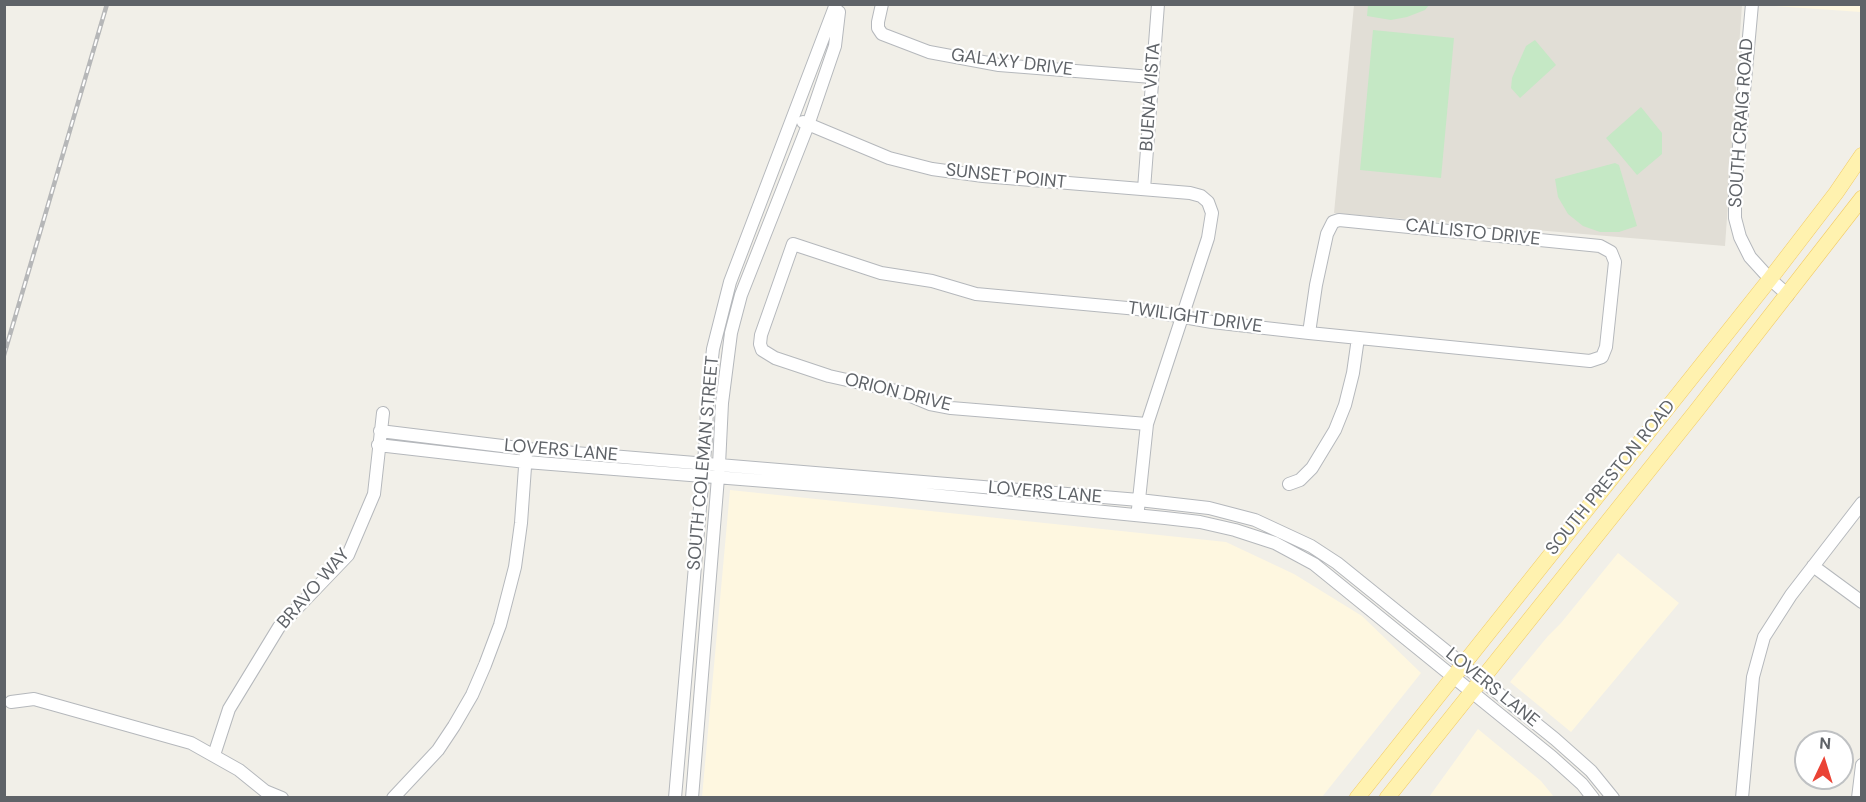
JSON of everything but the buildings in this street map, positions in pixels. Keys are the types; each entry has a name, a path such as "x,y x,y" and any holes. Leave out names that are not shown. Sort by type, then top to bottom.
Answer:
{"main road":[{"name":"SOUTH PRESTON ROAD","path":"1357,798 1770,279 1862,155"},
{"name":"SOUTH PRESTON ROAD","path":"1387,798 1788,295 1862,198"}],"street":[{"name":"SOUTH COLEMAN STREET","path":"675,798 713,349 730,282 838,4"},
{"name":"SOUTH COLEMAN STREET","path":"692,798 719,471 724,377 733,323 741,295 836,46 838,4"},
{"name":"GALAXY DRIVE","path":"882,4 878,21 878,28 882,33 929,52 969,60 1152,77"},
{"name":"BUENA VISTA","path":"1144,189 1158,4"},
{"name":"SOUTH CRAIG ROAD","path":"1752,4 1734,211 1737,228 1753,262 1788,295"},
{"name":"SUNSET POINT","path":"793,118 889,158 932,169 983,176 1190,193 1201,196 1208,202 1212,213 1208,238 1182,317"},
{"name":"CALLISTO DRIVE","path":"1309,333 1327,234 1333,222 1346,220 1600,246 1611,252 1615,262 1606,347 1602,357"},
{"name":"TWILIGHT DRIVE","path":"762,350 761,335 793,244 881,273 932,281 976,294 1138,309 1182,317 1309,333 1590,362 1602,357"},
{"path":"1138,516 1147,424 1182,317"},
{"path":"1289,484 1300,480 1312,468 1335,430 1345,405 1358,338"},
{"name":"ORION DRIVE","path":"762,350 775,358 829,376 901,392 930,404 951,408 1147,424"},
{"name":"BRAVO WAY","path":"214,755 229,709 279,627 348,555 374,494 383,412"},
{"name":"LOVERS LANE","path":"381,431 526,456"},
{"name":"LOVERS LANE","path":"378,446 892,486 1139,501 1209,508 1255,520 1311,546 1337,562 1476,686 1582,784 1593,798"},
{"path":"393,798 444,742 472,695 485,665 500,625 515,567 526,456"},
{"name":"LOVERS LANE","path":"892,486 1200,522 1275,543 1314,564 1459,671"},
{"path":"1742,798 1752,677 1764,637 1791,595 1862,503"},
{"path":"1813,566 1862,603"},
{"path":"687,661 703,662"},
{"name":"LOVERS LANE","path":"1476,686 1575,756 1591,771 1613,798"},
{"path":"11,702 34,699 191,742 239,770 266,794 282,798"},
{"path":"1858,798 1862,765"}],"shaded area":[{"path":"1354,5 1742,5 1725,246 1334,213"},
{"path":"1861,5 1861,12 1774,6"},
{"path":"730,490 1226,542 1294,574 1362,616 1421,673 1322,797 702,797"},
{"path":"1618,553 1679,603 1571,732 1510,682"},
{"path":"1478,729 1541,781 1554,797 1429,797"}],"green space":[{"path":"1368,4 1429,5 1425,10 1391,20 1367,16"},
{"path":"1373,30 1454,38 1441,178 1360,170"},
{"path":"1535,40 1556,65 1520,98 1511,88 1512,78 1526,46"},
{"path":"1641,107 1662,133 1662,154 1637,175 1606,138"},
{"path":"1615,163 1619,165 1637,226 1619,232 1600,232 1583,226 1568,214 1558,197 1555,179"}],"railway":[{"path":"4,355 107,4"}]}
